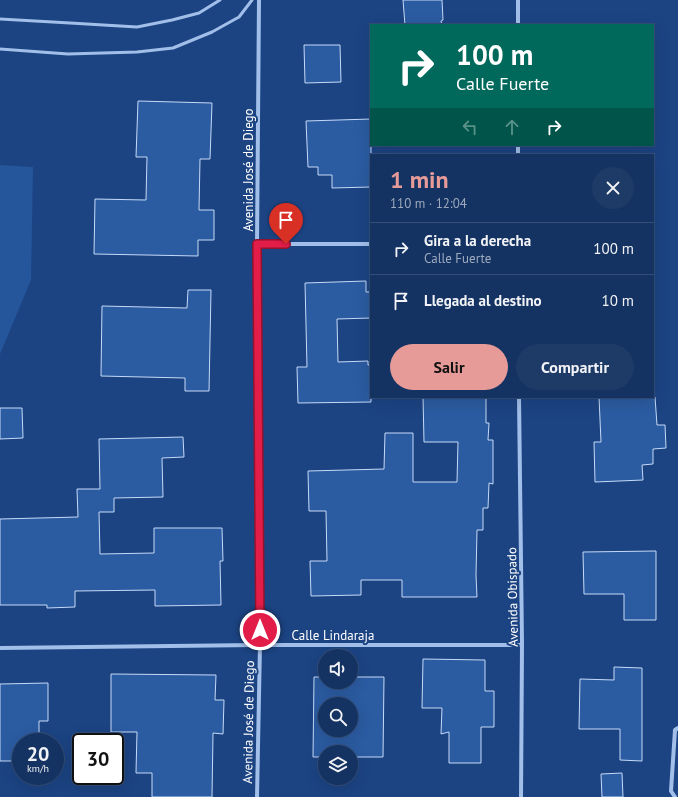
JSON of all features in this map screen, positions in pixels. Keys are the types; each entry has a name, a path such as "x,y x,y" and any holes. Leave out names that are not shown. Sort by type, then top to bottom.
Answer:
{"street":[{"name":"Avenida José de Diego","path":"257,797 260,645 257,244 259,0"},
{"path":"518,0 518,24"},
{"path":"257,244 370,244"},
{"name":"Avenida Obispado","path":"519,398 522,797"},
{"name":"Calle Lindaraja","path":"0,648 260,645 522,645"},
{"path":"675,797 670,790 676,730 678,728"}],"lane":[{"path":"0,19 137,27 199,13 220,0"},
{"path":"0,49 68,54 137,52 173,48 212,32 239,17 252,0"}],"shaded area":[{"path":"0,165 33,167 31,280 0,354"}],"building":[{"path":"403,0 442,0 443,20 441,21 442,24 405,24"},
{"path":"304,45 340,45 341,82 305,83"},
{"path":"138,101 212,103 210,159 200,159 199,210 214,210 214,240 198,240 198,256 94,254 95,199 146,200 147,157 136,157"},
{"path":"370,119 370,187 332,188 332,175 318,175 318,167 308,167 306,121"},
{"path":"366,281 366,292 370,292 370,318 337,319 338,362 368,361 368,365 370,365 371,402 298,403 297,367 307,367 305,283"},
{"path":"188,290 211,290 209,391 185,391 185,378 101,376 102,306 187,308"},
{"path":"655,397 657,425 665,425 666,448 653,449 653,464 642,465 643,480 595,482 594,442 601,442 599,398"},
{"path":"423,398 486,398 486,423 489,423 488,440 493,440 493,484 489,483 488,508 483,508 483,530 477,530 477,597 402,597 402,580 361,580 361,595 311,596 310,561 327,561 326,511 309,511 308,471 384,469 385,433 413,433 413,482 457,482 458,442 424,442"},
{"path":"0,408 22,408 23,438 0,439"},
{"path":"183,437 184,457 162,458 163,497 114,498 114,512 99,512 100,554 154,553 154,528 222,528 223,561 220,561 221,605 155,606 155,590 75,591 75,607 47,608 47,605 0,605 0,519 78,517 77,489 100,489 99,439"},
{"path":"656,551 656,620 624,620 624,594 584,594 583,552"},
{"path":"423,659 485,660 485,691 494,691 494,727 481,727 481,763 449,763 449,732 441,734 442,708 422,708"},
{"path":"614,667 642,668 642,761 620,760 620,729 579,729 580,679 614,680"},
{"path":"111,674 216,675 215,700 224,700 223,734 213,733 212,797 152,797 152,773 136,773 137,732 111,732"},
{"path":"314,677 318,677 318,689 358,689 358,677 384,677 383,757 358,757 358,745 318,745 318,757 313,757"},
{"path":"48,683 48,721 39,721 39,733 12,733 12,761 0,761 0,684"},
{"path":"622,773 623,797 602,797 601,774"}],"route":[{"path":"260,630 257,244 286,244"}]}
